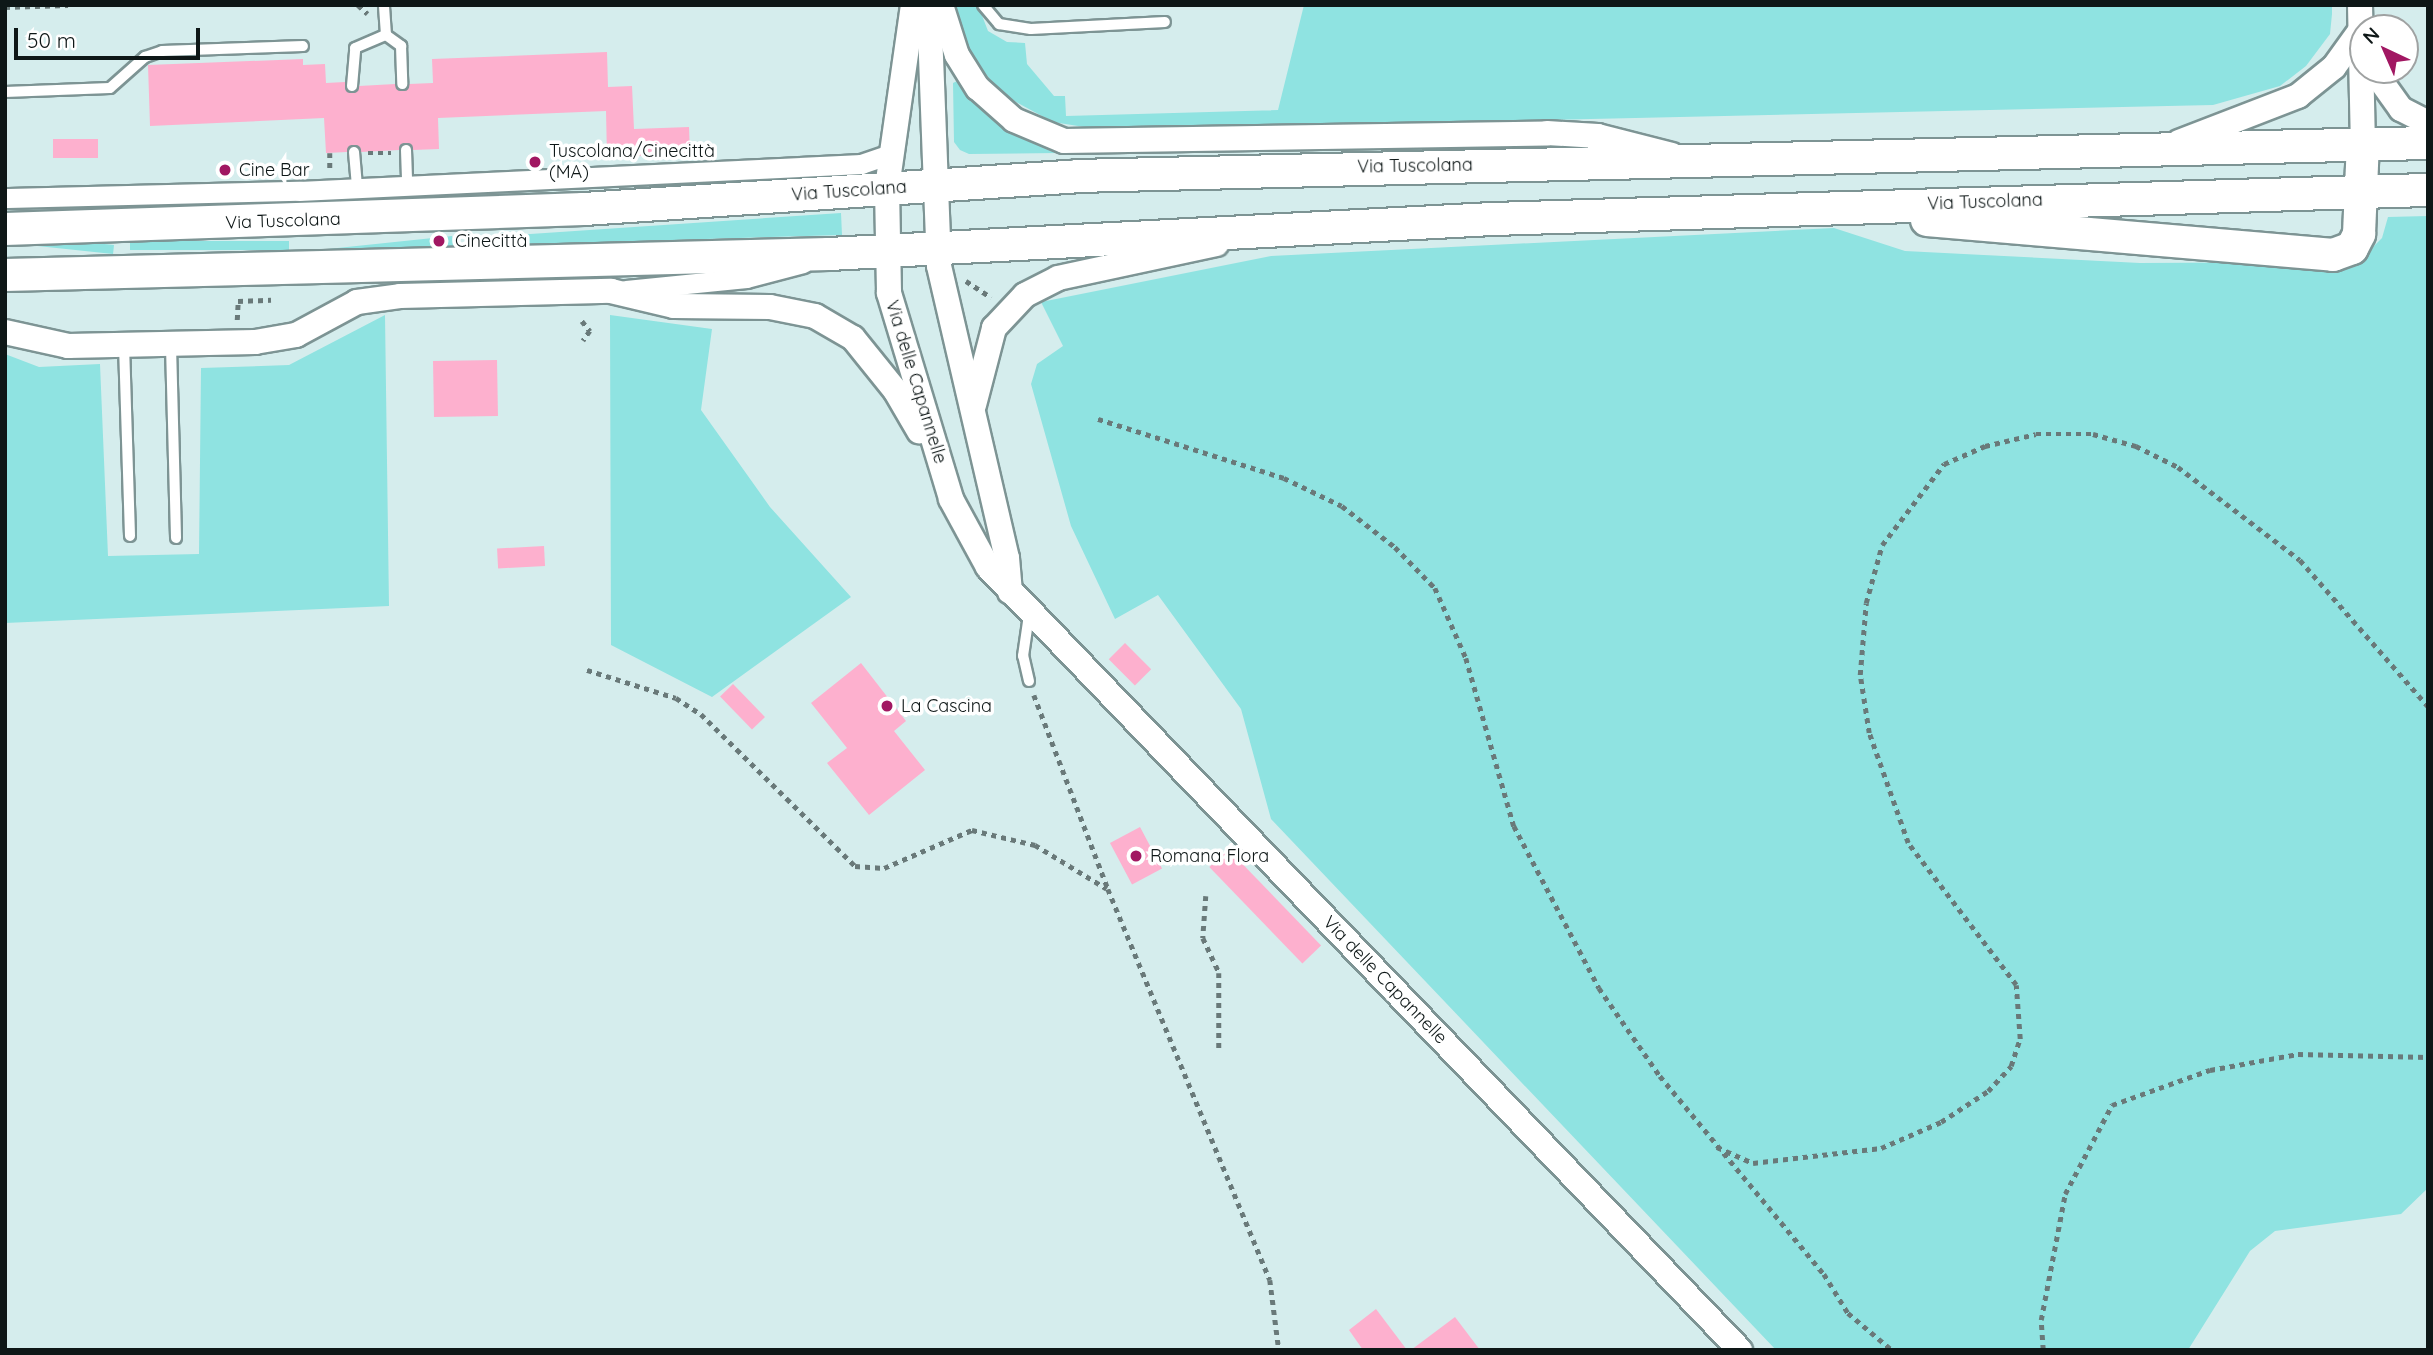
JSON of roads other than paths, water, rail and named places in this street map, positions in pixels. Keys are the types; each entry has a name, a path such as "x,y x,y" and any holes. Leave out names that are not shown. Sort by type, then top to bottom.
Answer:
{"main road":[{"name":"Via Tuscolana","path":"5,229 584,209 933,184 1328,167 1693,161 2167,146 2428,143"},
{"path":"1811,207 2327,256 2355,245 2362,191 2363,144"},
{"name":"Via Tuscolana","path":"5,275 829,254 1811,207 2428,190"}],"street":[{"name":"Via delle Capannelle","path":"913,5 887,188 886,250 893,312 951,499 988,567 1740,1350"},
{"path":"929,5 937,248 971,416 1007,558 1010,592"},
{"name":"Via Tuscolana","path":"941,5 953,45 978,88 1014,120 1064,141 1568,134 1610,139 1693,161"},
{"path":"2167,146 2263,114 2298,96 2334,67 2349,50"},
{"path":"2362,84 2363,144"},
{"path":"2383,84 2401,109 2428,123"},
{"name":"Via Tuscolana","path":"5,198 407,186 848,164 890,154"},
{"path":"848,164 887,188"},
{"path":"971,416 994,328 1011,305 1035,288 1067,276 1275,231"},
{"name":"Via Tuscolana","path":"5,332 68,346 171,344 286,337 374,298 611,291 746,278 829,254"},
{"path":"611,291 674,306 785,308 835,325 862,347 895,390 951,499"}],"lane":[{"path":"384,5 386,35 401,46 402,84"},
{"path":"983,5 999,24 1031,29 1165,22"},
{"path":"352,86 355,48 386,35"},
{"path":"5,92 110,88 145,57 162,51 303,46"},
{"path":"406,151 407,186"},
{"path":"354,153 358,188"},
{"path":"171,344 176,538"},
{"path":"124,345 130,536"},
{"path":"1029,681 1023,656 1030,611"}],"place":[{"name":"Tuscolana/Cinecittà (MA)","path":"535,162"},
{"name":"Cine Bar","path":"225,170"},
{"name":"Cinecittà","path":"439,241"},
{"name":"La Cascina","path":"887,706"},
{"name":"Romana Flora","path":"1136,856"}]}
